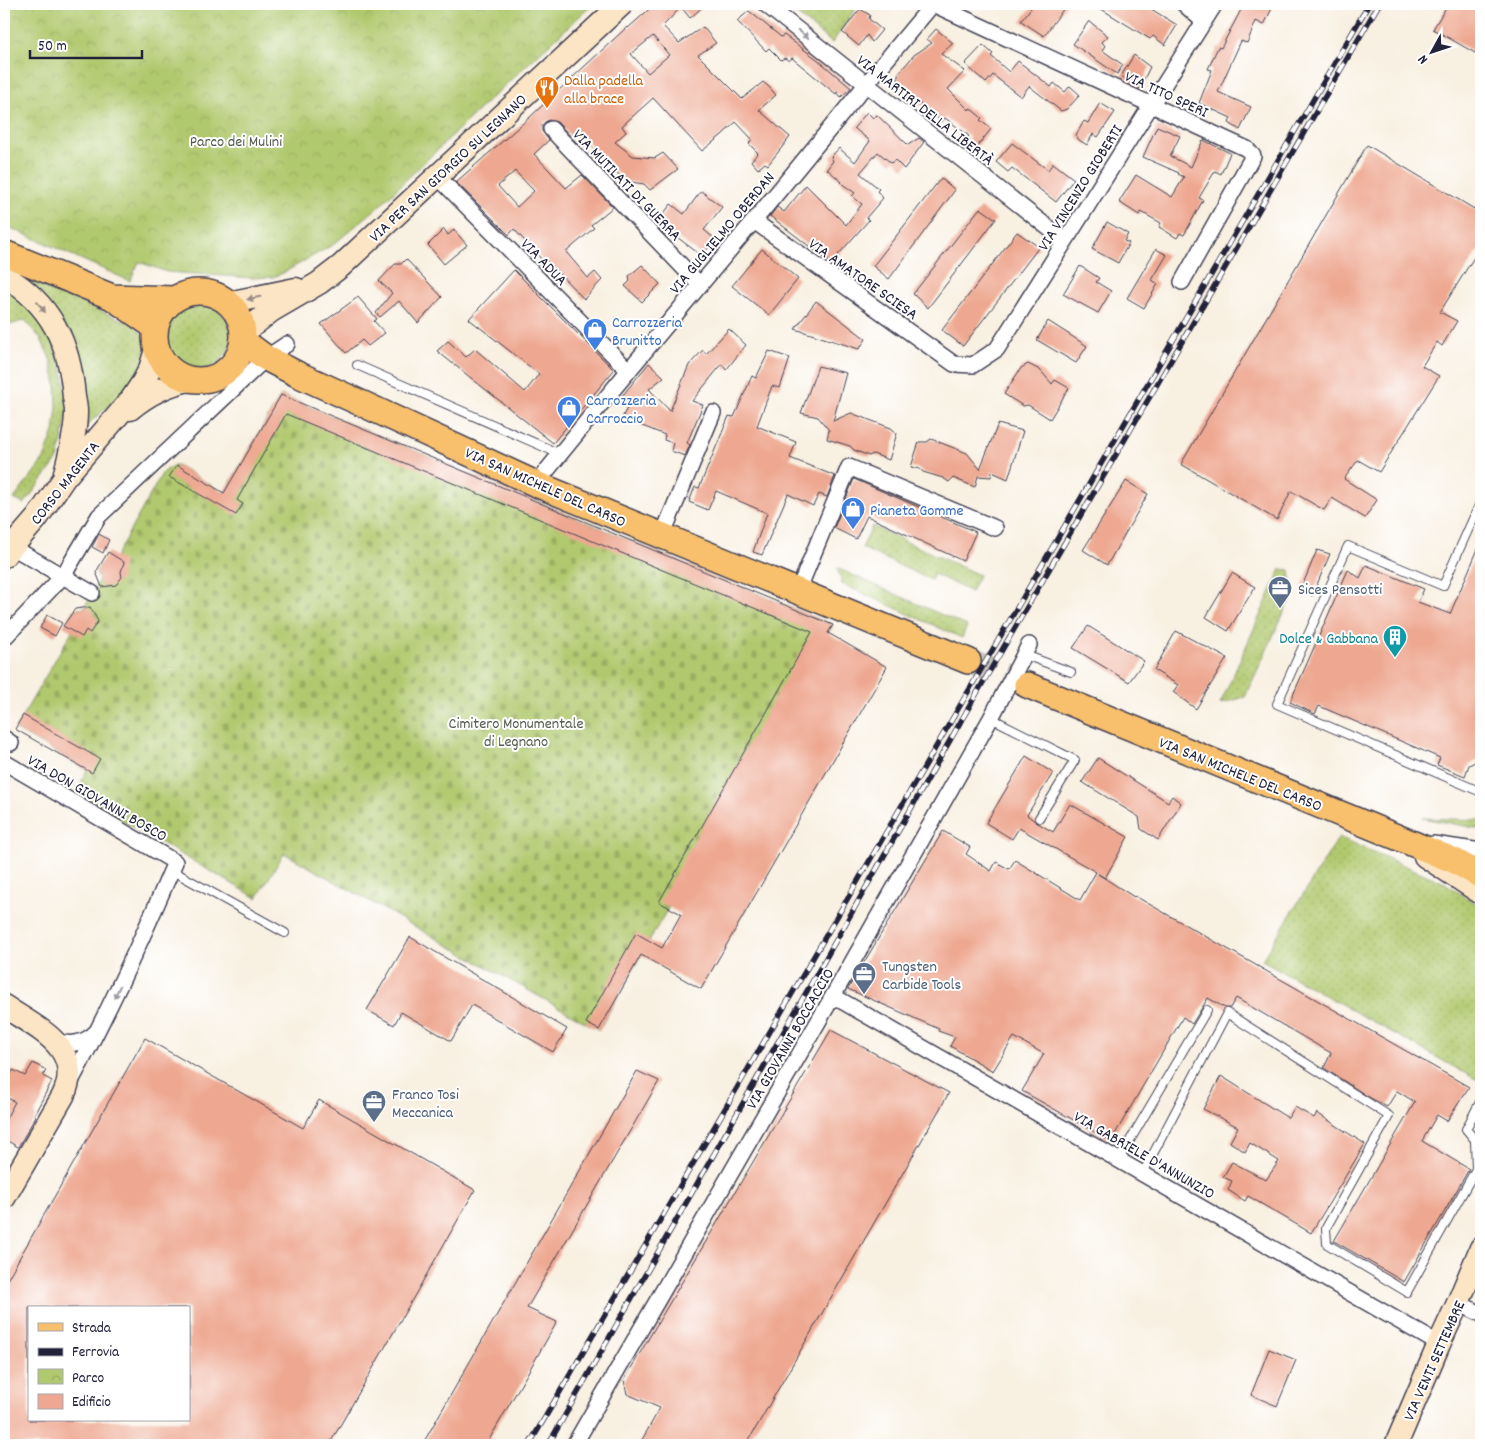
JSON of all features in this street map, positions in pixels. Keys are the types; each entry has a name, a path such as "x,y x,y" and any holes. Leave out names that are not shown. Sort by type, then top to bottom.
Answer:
{"main road":[{"path":"4,253 112,296 174,299"},
{"path":"196,292 208,292 219,296 228,303 238,317 243,337 239,356 232,366 213,378 201,381 179,376 161,361 156,338 159,316 165,306 185,294 196,292"},
{"path":"112,296 156,338"},
{"name":"VIA SAN MICHELE DEL CARSO","path":"243,337 261,362"},
{"name":"VIA SAN MICHELE DEL CARSO","path":"232,366 261,362 296,374 536,484 968,661"},
{"name":"VIA SAN MICHELE DEL CARSO","path":"1027,685 1455,862"},
{"path":"1455,862 1481,867"},
{"path":"1455,862 1481,876"}],"street":[{"name":"VIA PER SAN GIORGIO SU LEGNANO","path":"243,337 271,311 331,275 622,4"},
{"name":"VIA MARTIRI DELLA LIBERTÀ","path":"765,4 1065,241"},
{"name":"VIA GUGLIELMO OBERDAN","path":"536,484 628,370 933,4"},
{"name":"VIA TITO SPERI","path":"933,4 1247,149 1253,156 1182,282"},
{"path":"1184,4 1204,22"},
{"name":"VIA VINCENZO GIOBERTI","path":"954,364 973,365 997,350 1215,4"},
{"name":"VIA MUTILATI DI GUERRA","path":"551,129 700,285"},
{"name":"VIA ADUA","path":"437,176 628,370"},
{"name":"VIA AMATORE SCIESA","path":"754,221 954,364"},
{"path":"4,276 20,285 40,305 56,329 68,355 74,383 76,412 72,443 64,477"},
{"name":"VIA PER SAN GIORGIO SU LEGNANO","path":"228,303 314,285"},
{"name":"CORSO MAGENTA","path":"6,548 37,518 64,477 131,400 150,369 156,338"},
{"path":"4,638 63,576 99,516 261,362 287,344"},
{"name":"CORSO MAGENTA","path":"104,430 151,395 190,380"},
{"path":"662,536 713,413"},
{"path":"798,591 849,467 995,528"},
{"path":"6,548 63,576 92,593"},
{"name":"VIA GIOVANNI BOCCACCIO","path":"574,1445 833,996 991,718 1027,650"},
{"name":"VIA DON GIOVANNI BOSCO","path":"4,762 173,866"},
{"path":"1401,840 1481,851"},
{"path":"1401,840 1481,894"},
{"path":"4,1198 64,1096 102,1023 138,948 173,866"},
{"name":"VIA GABRIELE D'ANNUNZIO","path":"833,996 1439,1344"},
{"path":"4,1006 50,1038 62,1049 68,1064 69,1080 64,1096"},
{"path":"50,1038 64,1043 79,1042 93,1035 102,1023"},
{"name":"VIA VENTI SETTEMBRE","path":"1396,1445 1481,1248"},
{"path":"1458,1303 1481,1314"}],"lane":[{"path":"357,365 560,454"},
{"path":"1481,501 1443,586 1348,546 1277,704 1481,792"},
{"path":"1027,650 1071,672"},
{"path":"991,718 1075,760 1039,818"},
{"path":"173,866 285,933"},
{"path":"1119,1159 1207,1010"},
{"path":"1143,1173 1227,1013 1388,1116 1326,1228 1326,1244 1407,1292 1476,1169 1478,1139 1466,1130 1481,1100"}],"green space":[{"name":"Parco dei Mulini","path":"4,4 593,4 490,99 377,208 334,244 273,277 252,278 167,272 139,262 130,281 4,225"},
{"path":"784,4 859,4 832,43"},
{"path":"22,278 132,324 141,333 146,344 144,363 119,397 90,422 79,438 83,402"},
{"path":"4,288 17,297 34,314 49,336 61,359 69,407 58,459 24,504 14,499 44,459 54,431 57,407 56,385 51,361 41,339 25,320 4,327"},
{"path":"198,304 211,307 221,314 228,324 231,337 228,350 221,360 211,367 198,370 185,367 175,360 168,350 165,337 168,324 175,314 185,307"},
{"name":"Cimitero Monumentale di Legnano","path":"281,395 833,625 599,1030 284,853 257,898 76,794 87,770 15,729 72,631 68,620 75,609 84,608 99,580 96,572 102,562 113,561 163,472 177,465 224,493"},
{"path":"872,526 979,575 971,592 934,574 931,580 862,548"},
{"path":"837,568 967,626 962,638 842,584"},
{"path":"1281,569 1290,570 1293,593 1245,697 1220,704"},
{"path":"1422,818 1481,820 1481,829"},
{"path":"1339,837 1445,883 1481,907 1481,1082 1262,960"}],"building":[{"path":"655,4 706,4 690,18 681,7 663,26 679,43 703,27 716,43 698,55 742,99 763,82 768,86 776,95 759,110 790,137 768,165 765,163 758,169 751,161 758,153 749,144 752,139 736,122 702,151 653,98 622,126 626,132 615,142 633,156 655,158 663,153 678,169 650,190 644,184 624,181 585,137 578,144 557,122 549,120 545,122 542,126 542,131 549,140 534,154 566,188 582,175 613,207 591,225 594,228 566,252 588,278 595,272 602,280 584,299 545,259 543,261 514,229 509,235 456,182","holes":["653,36 669,55 648,73 631,54","515,171 534,191 517,207 498,186"]},
{"path":"1034,4 1067,4 1044,36 1021,21"},
{"path":"1093,4 1143,4 1177,25 1165,45 1153,36 1150,39"},
{"path":"1244,4 1274,4 1264,25 1256,21 1247,43 1241,41 1218,92 1251,107 1240,130 1229,123 1231,118 1199,103 1212,70 1208,69 1218,47 1221,48"},
{"path":"1448,4 1481,4 1481,42 1475,53 1433,29"},
{"path":"860,9 870,15 869,19 882,30 872,42 867,35 859,46 842,32"},
{"path":"749,11 781,37 784,35 817,59 851,88 841,97 792,58 789,61 785,58 781,60 769,48 766,51 737,21"},
{"path":"1089,21 1108,36 1102,42 1105,46 1102,50 1123,65 1117,74 1073,44"},
{"path":"936,29 953,43 941,54 965,71 948,89 969,110 970,108 982,118 980,120 991,129 972,153 968,135 945,118 942,122 898,86 898,74 914,55 932,43 927,39"},
{"path":"983,45 993,54 991,56 1009,72 1018,61 1051,87 1054,83 1065,92 1070,86 1080,95 1067,109 1061,111 1029,86 1021,97 993,75 986,83 965,64"},
{"path":"1134,55 1150,67 1139,89 1121,76"},
{"path":"1100,103 1115,112 1098,137 1093,134 1087,145 1079,140 1076,135 1084,121 1088,123"},
{"path":"867,112 873,118 877,115 908,145 919,138 924,142 904,169 895,160 891,163 878,152 860,173 879,189 877,191 883,198 866,218 869,220 831,263 770,216 777,207 784,212 806,185 846,225 862,204 852,196 855,193 841,183 827,169 833,161 831,157 839,148 855,162 870,141 854,128"},
{"path":"1157,126 1180,136 1170,156 1191,167 1203,140 1230,153 1221,174 1215,171 1199,198 1203,200 1184,235 1180,233 1177,238 1159,227 1161,223 1141,212 1139,215 1119,202 1136,175 1172,197 1184,177 1143,157"},
{"path":"1012,143 1048,170 1053,163 1074,179 1056,202 1012,168 1008,172 996,162"},
{"path":"1367,145 1481,213 1481,246 1440,312 1457,321 1442,346 1437,342 1422,366 1439,376 1379,472 1358,460 1344,479 1377,500 1365,518 1332,498 1324,510 1291,491 1277,520 1181,464"},
{"path":"941,178 955,190 889,279 873,266"},
{"path":"701,191 722,207 704,230 715,239 702,256 657,222 671,204 684,214"},
{"path":"980,208 996,219 928,308 913,294"},
{"path":"1107,222 1128,234 1124,241 1129,243 1118,263 1092,249"},
{"path":"444,229 448,235 454,230 467,245 444,264 428,245"},
{"path":"1017,232 1039,247 963,346 942,330"},
{"path":"762,249 798,279 769,315 732,286"},
{"path":"1156,249 1167,255 1152,280 1158,284 1144,308 1127,298"},
{"path":"406,259 442,297 418,323 399,301 380,317 376,313 392,293 379,281 395,264 401,264"},
{"path":"642,265 660,284 642,302 625,286 630,281 629,276"},
{"path":"1080,266 1099,278 1096,282 1111,291 1098,313 1063,294"},
{"path":"514,270 614,370 553,443 437,351 448,341 466,357 475,349 525,392 539,374 469,319"},
{"path":"358,297 377,319 374,321 385,333 368,346 362,340 346,353 321,324"},
{"path":"816,301 866,339 859,349 795,329"},
{"path":"1048,321 1087,346 1076,363 1037,340"},
{"path":"729,329 746,345 726,370 722,364 692,401 703,405 687,443 690,445 685,456 671,451 673,443 664,440 665,435 622,418 628,406 618,401 649,363 664,377 649,389 670,411 689,365 703,350 706,354"},
{"path":"769,351 790,358 780,388 772,386 757,426 796,442 790,458 835,476 827,497 819,494 813,506 788,494 762,555 753,552 767,513 716,491 708,510 689,502 695,487 699,488 729,416 734,417 752,376 756,378"},
{"path":"1028,364 1040,370 1052,384 1055,380 1069,388 1050,419 1028,405 1023,406 1004,394 1021,368"},
{"path":"818,366 846,373 833,421 851,413 891,428 897,433 889,460 873,454 869,456 854,450 850,446 827,439 829,430 818,417 801,413"},
{"path":"281,395 833,625 828,633 887,667 701,989 641,955 599,1030 586,1023 636,933 662,948 681,914 659,902 812,632 286,414 237,500 243,504 236,515 169,477 177,465 224,493"},
{"path":"998,424 1023,431 1008,479 992,472 991,477 978,476 975,487 953,478 949,482 943,478 911,467 919,442 927,442 931,439 967,453 980,469"},
{"path":"854,479 976,532 963,561 867,516 856,539 834,528"},
{"path":"1126,481 1148,494 1107,565 1083,550"},
{"path":"99,534 109,540 103,553 92,547"},
{"name":"Dolce & Gabbana","path":"1481,542 1481,759 1469,765 1465,776 1437,765 1440,758 1319,706 1315,714 1290,702 1348,570 1360,578 1366,565 1424,589 1418,602 1450,614"},
{"path":"1317,550 1330,554 1312,596 1301,589"},
{"path":"108,552 124,562 121,572 122,577 116,585 102,587 96,572"},
{"path":"1232,573 1255,587 1228,631 1206,617"},
{"path":"90,607 98,621 90,633 86,630 82,637 63,626 75,609"},
{"path":"47,615 62,623 55,636 40,628"},
{"path":"1088,626 1144,661 1129,682 1073,648"},
{"path":"1176,631 1227,658 1196,709 1173,692 1178,685 1154,670"},
{"path":"23,715 100,759 92,773 15,729"},
{"path":"1026,756 1053,773 1027,815 1053,832 1070,804 1128,837 1105,878 1098,874 1134,897 1469,1087 1447,1121 1437,1115 1422,1141 1469,1169 1404,1282 1334,1241 1415,1102 1397,1091 1387,1107 1367,1096 1324,1068 1331,1053 1236,998 1230,1008 1225,1008 1208,998 1192,1024 1183,1017 1111,1141 1022,1091 1044,1054 1014,1037 993,1071 950,1046 955,1037 848,989 943,831 970,847 966,854 991,871 996,862 1009,869 1015,860 1080,900 1096,872 1019,828 1012,839 986,823"},
{"path":"1098,758 1168,802 1172,796 1181,803 1158,840 1141,829 1139,817 1082,782"},
{"path":"410,937 567,1029 553,1052 472,1005 451,1041 401,1012 394,1025 367,1010"},
{"path":"831,1030 949,1093 746,1445 639,1445 660,1408 627,1394 624,1380"},
{"path":"145,1038 303,1128 319,1100 475,1190 329,1445 4,1445 4,1285"},
{"path":"33,1063 46,1070 43,1076 52,1081 34,1115 36,1116 18,1147 4,1139 4,1122 15,1102 4,1096 4,1087 13,1070 25,1076"},
{"path":"637,1071 659,1081 527,1308 557,1322 486,1445 422,1445"},
{"path":"1221,1076 1288,1118 1295,1107 1314,1118 1317,1113 1365,1144 1311,1233 1248,1196 1245,1201 1228,1190 1232,1181 1223,1177 1232,1162 1266,1180 1279,1161 1250,1143 1245,1152 1230,1142 1238,1127 1203,1109"},
{"path":"1269,1349 1296,1360 1277,1406 1251,1395"}],"tunnel":[{"path":"968,661 1027,685"}],"railway":[{"path":"529,1445 1369,4"},
{"path":"548,1445 981,686 1379,4"}],"place":[{"name":"Dalla padella alla brace","path":"547,109"},
{"name":"Carrozzeria Brunitto","path":"595,351"},
{"name":"Carrozzeria Carroccio","path":"569,429"},
{"name":"Pianeta Gomme","path":"853,530"},
{"name":"Sices Pensotti","path":"1280,609"},
{"name":"Dolce & Gabbana","path":"1395,658"},
{"name":"Tungsten Carbide Tools","path":"864,995"},
{"name":"Franco Tosi Meccanica","path":"374,1123"}]}
